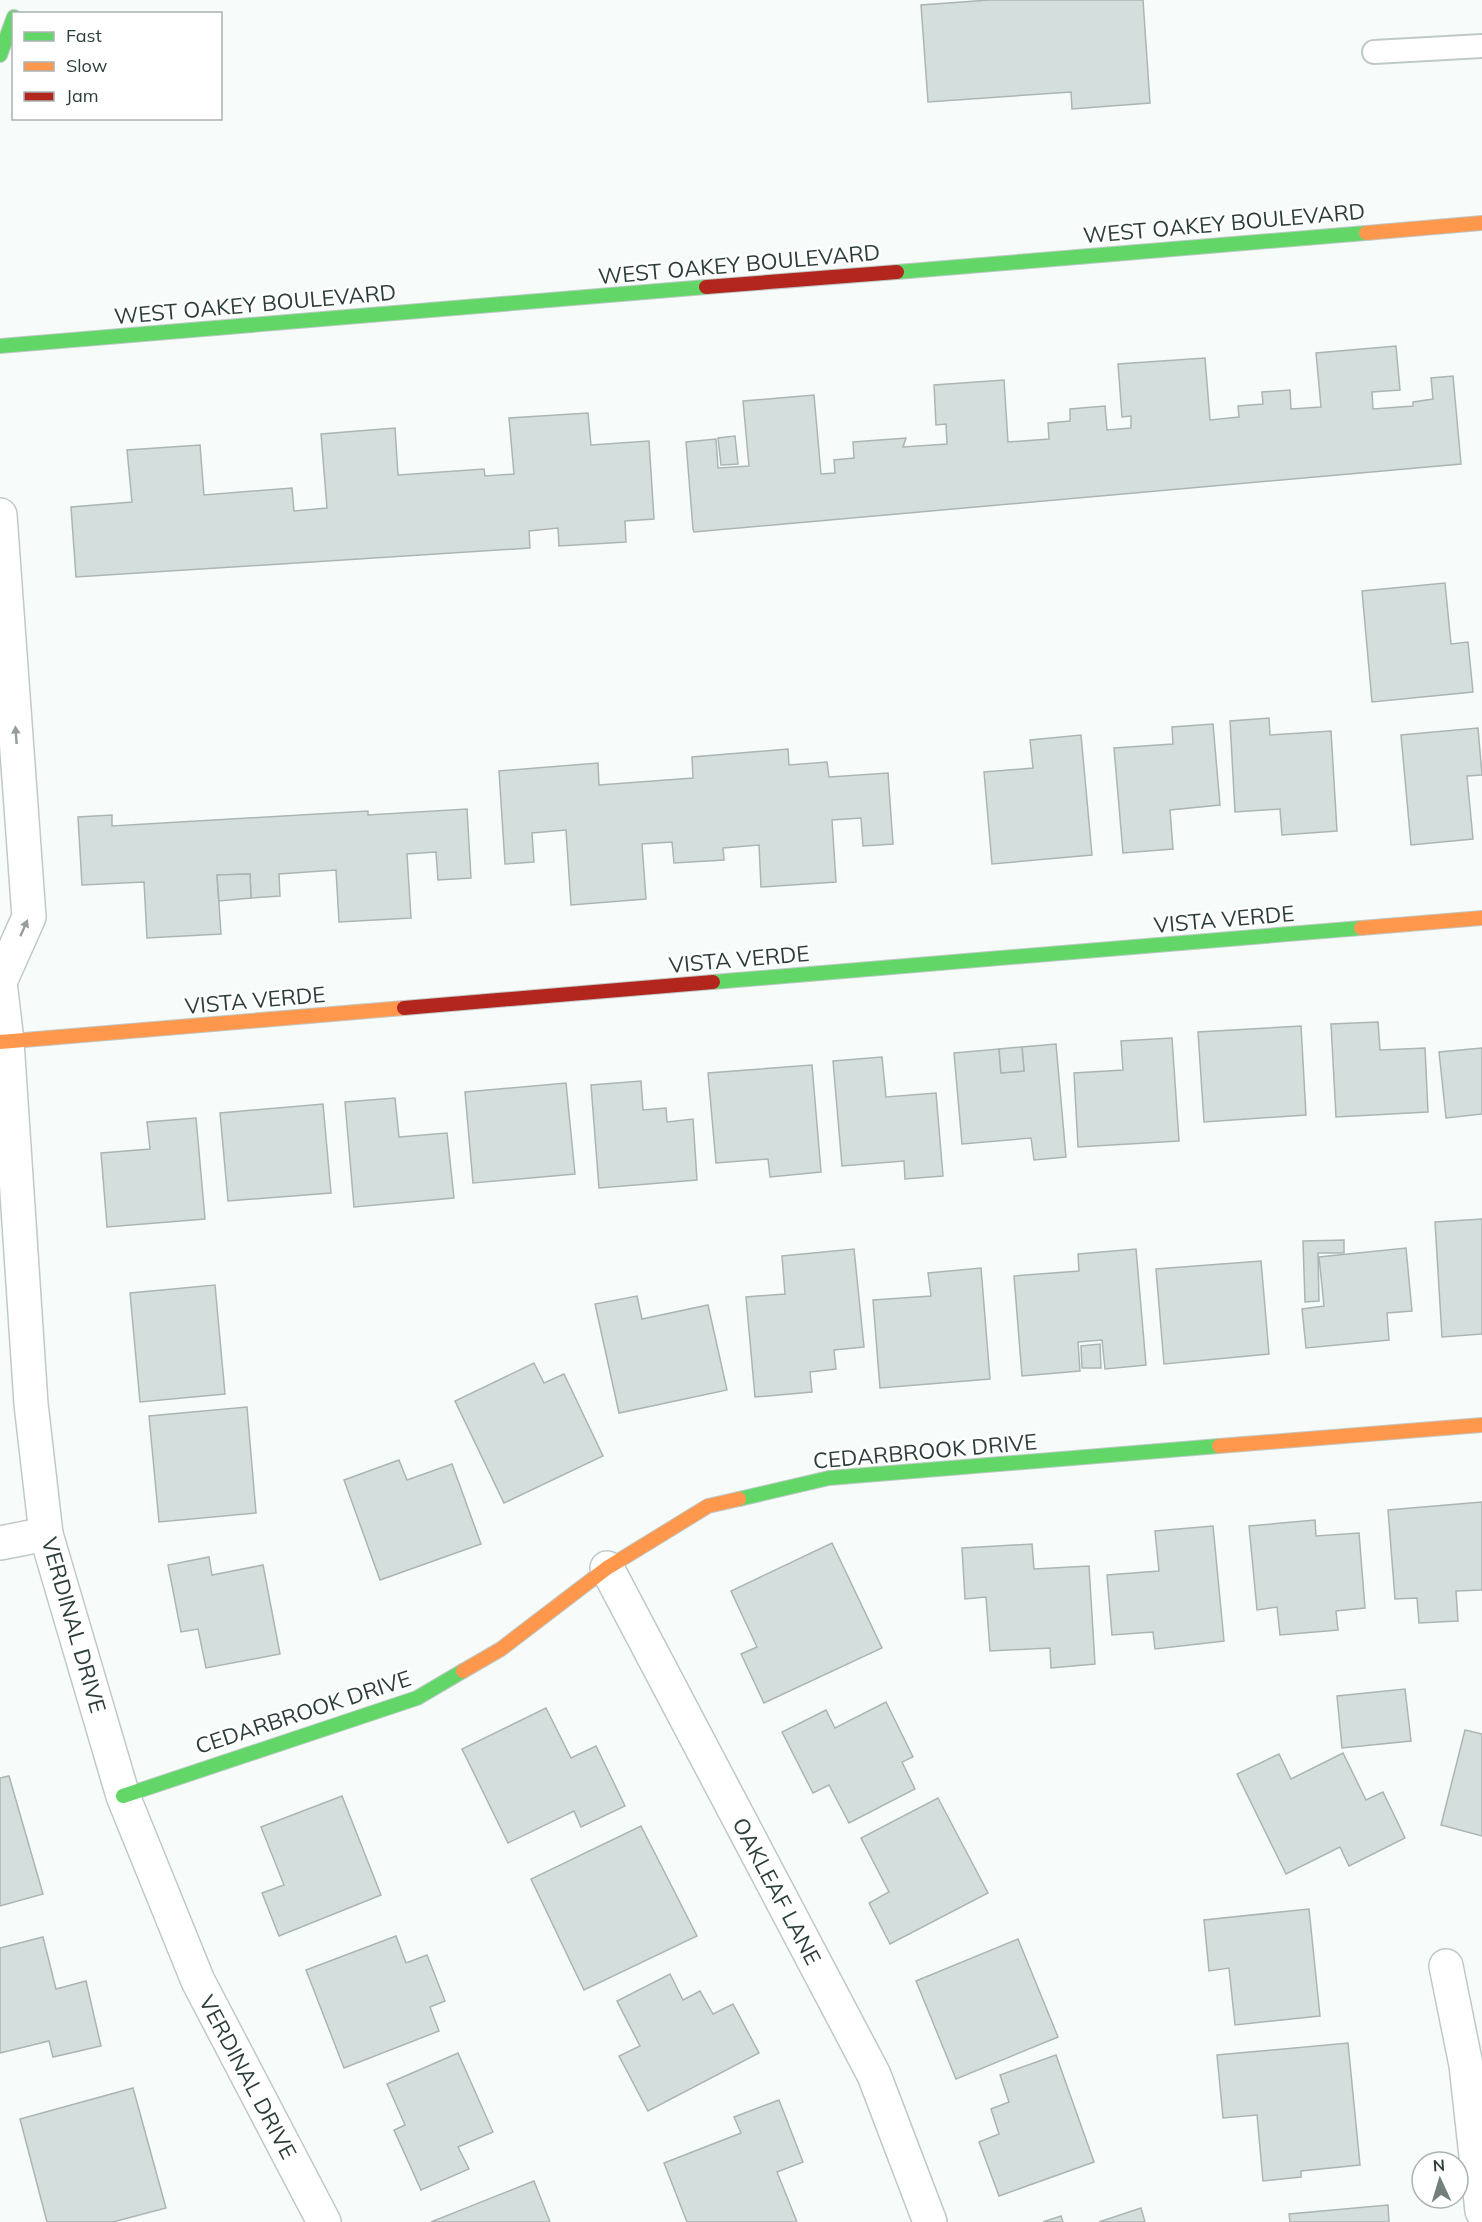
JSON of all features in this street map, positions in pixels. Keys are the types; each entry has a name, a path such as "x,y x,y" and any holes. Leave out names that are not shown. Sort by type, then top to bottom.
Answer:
{"street":[{"path":"0,55 12,21"},
{"name":"WEST OAKEY BOULEVARD","path":"0,346 1482,223"},
{"name":"VERDINAL DRIVE","path":"0,515 29,917 0,982 31,1404 46,1534 123,1796 198,1981 324,2222"},
{"name":"VISTA VERDE","path":"4,1042 1482,918"},
{"name":"CEDARBROOK DRIVE","path":"123,1796 195,1770 417,1698 501,1649 607,1568 708,1506 829,1478 1482,1425"},
{"path":"0,1543 46,1534"},
{"name":"OAKLEAF LANE","path":"607,1568 874,2075 930,2222"},
{"path":"1446,1966 1466,2065 1482,2211"}],"lane":[{"path":"1374,52 1482,46"}],"building":[{"path":"989,0 1143,0 1150,103 1072,109 1071,92 928,102 921,5"},
{"path":"1396,346 1400,390 1372,392 1373,409 1413,406 1413,402 1433,399 1431,378 1453,376 1461,464 694,532 693,529 686,442 716,439 718,468 749,466 743,401 814,395 821,474 835,473 834,460 854,458 853,442 906,438 903,447 947,444 946,424 936,425 934,385 1004,380 1008,442 1049,439 1048,423 1070,421 1070,409 1105,406 1107,430 1131,428 1131,416 1122,417 1118,364 1205,358 1210,420 1239,417 1238,406 1263,404 1262,392 1290,390 1291,409 1321,407 1316,353"},
{"path":"588,413 591,445 649,441 654,519 625,521 626,542 559,546 558,528 529,531 530,548 76,577 71,507 132,502 127,450 200,445 204,495 292,488 294,511 327,508 321,434 395,428 398,475 484,469 485,476 514,474 509,418"},
{"path":"735,436 738,464 721,465 718,438"},
{"path":"1445,583 1451,644 1468,642 1473,692 1372,702 1362,591"},
{"path":"1269,718 1270,735 1331,731 1337,831 1282,835 1280,809 1235,812 1230,721"},
{"path":"1213,724 1220,805 1170,810 1173,849 1123,853 1114,748 1173,744 1172,727"},
{"path":"1478,728 1482,775 1467,776 1473,839 1411,845 1401,735"},
{"path":"1081,735 1092,855 992,864 984,772 1033,768 1030,740"},
{"path":"788,749 789,765 827,762 829,777 888,773 893,844 863,846 861,818 832,820 836,882 761,887 759,845 723,848 724,860 674,863 672,842 642,844 646,899 571,905 566,830 532,833 534,862 505,864 499,771 598,763 599,785 693,778 692,757"},
{"path":"467,809 471,878 438,880 436,852 407,854 411,918 339,922 336,870 279,874 280,896 251,898 250,874 217,875 221,934 147,938 144,882 82,885 78,817 112,815 112,826 368,811 368,815"},
{"path":"250,874 251,898 219,901 217,875"},
{"path":"1378,1022 1380,1050 1425,1048 1428,1112 1336,1117 1331,1024"},
{"path":"1301,1026 1306,1115 1204,1122 1198,1032"},
{"path":"1172,1038 1179,1141 1078,1147 1074,1073 1123,1070 1121,1041"},
{"path":"1056,1044 1066,1157 1034,1160 1031,1138 962,1144 954,1053 999,1049 1001,1073 1024,1071 1022,1047"},
{"path":"1022,1047 1024,1071 1001,1073 999,1049"},
{"path":"1482,1048 1482,1114 1446,1118 1439,1052"},
{"path":"882,1057 886,1097 936,1093 943,1176 905,1179 904,1161 842,1166 833,1061"},
{"path":"812,1065 821,1172 770,1177 768,1159 716,1163 708,1073"},
{"path":"641,1081 643,1110 666,1108 667,1122 693,1119 697,1180 599,1188 591,1085"},
{"path":"566,1083 575,1174 473,1183 465,1092"},
{"path":"395,1098 399,1137 447,1133 454,1198 354,1207 345,1102"},
{"path":"323,1104 331,1193 228,1201 220,1113"},
{"path":"196,1118 205,1219 107,1227 101,1153 150,1149 147,1122"},
{"path":"1482,1219 1482,1334 1442,1337 1435,1222"},
{"path":"1344,1240 1344,1253 1318,1253 1319,1301 1305,1302 1303,1241"},
{"path":"1406,1248 1412,1311 1387,1313 1389,1340 1306,1348 1302,1309 1324,1306 1319,1257"},
{"path":"854,1249 864,1347 834,1350 836,1369 810,1372 812,1392 755,1397 746,1297 785,1294 782,1256"},
{"path":"1136,1249 1146,1365 1105,1369 1102,1340 1078,1342 1080,1371 1022,1376 1014,1276 1079,1271 1078,1254"},
{"path":"1261,1261 1269,1354 1164,1364 1156,1269"},
{"path":"981,1268 990,1379 880,1388 873,1300 931,1296 928,1273"},
{"path":"215,1285 225,1394 140,1402 130,1293"},
{"path":"637,1296 642,1319 708,1305 727,1390 619,1413 595,1304"},
{"path":"1100,1344 1101,1368 1082,1368 1081,1346"},
{"path":"534,1363 544,1383 564,1374 603,1456 504,1503 455,1401"},
{"path":"247,1407 256,1513 159,1522 149,1416"},
{"path":"399,1460 407,1480 452,1464 481,1544 380,1580 344,1480"},
{"path":"1482,1502 1482,1590 1456,1591 1458,1621 1419,1623 1417,1598 1395,1599 1388,1510"},
{"path":"1315,1520 1316,1536 1359,1533 1365,1608 1336,1611 1338,1630 1280,1635 1277,1607 1257,1610 1249,1526"},
{"path":"1213,1526 1224,1641 1155,1649 1153,1632 1112,1635 1107,1575 1159,1571 1155,1531"},
{"path":"832,1543 882,1648 764,1703 741,1654 757,1647 731,1591"},
{"path":"1032,1544 1034,1569 1089,1566 1095,1664 1051,1668 1050,1648 990,1651 986,1597 965,1599 962,1548"},
{"path":"209,1557 212,1575 263,1565 280,1654 206,1668 198,1629 181,1632 168,1565"},
{"path":"1405,1689 1411,1741 1342,1748 1337,1696"},
{"path":"886,1702 913,1757 902,1762 915,1789 849,1823 829,1785 813,1793 782,1732 826,1710 835,1728"},
{"path":"546,1708 571,1758 596,1746 625,1806 581,1827 574,1811 508,1843 462,1749"},
{"path":"1465,1730 1482,1734 1482,1836 1441,1825"},
{"path":"1343,1753 1366,1800 1383,1792 1405,1838 1349,1866 1340,1847 1286,1874 1237,1774 1279,1754 1291,1779"},
{"path":"9,1776 43,1894 0,1906 0,1778"},
{"path":"342,1796 381,1895 279,1936 262,1893 284,1885 261,1827"},
{"path":"938,1798 988,1893 890,1944 869,1903 889,1892 861,1838"},
{"path":"641,1826 697,1936 584,1990 531,1879"},
{"path":"1309,1909 1320,2016 1235,2025 1229,1968 1209,1971 1204,1920"},
{"path":"396,1936 406,1963 427,1955 445,2001 430,2007 439,2031 344,2068 306,1970"},
{"path":"43,1937 56,1989 86,1981 101,2046 53,2057 49,2041 0,2053 0,1948"},
{"path":"1018,1939 1058,2037 956,2079 916,1981"},
{"path":"670,1974 683,2000 700,1991 713,2014 733,2004 759,2053 648,2111 619,2056 640,2046 617,2001"},
{"path":"1348,2043 1360,2165 1301,2171 1301,2177 1263,2181 1257,2115 1223,2118 1217,2055"},
{"path":"458,2053 493,2132 458,2147 469,2169 421,2190 394,2130 405,2125 387,2084"},
{"path":"1056,2055 1094,2162 999,2196 979,2142 999,2134 991,2109 1009,2102 1000,2075"},
{"path":"133,2088 166,2208 113,2222 47,2222 20,2119"},
{"path":"779,2100 803,2162 777,2172 797,2222 687,2222 664,2163 741,2133 734,2117"},
{"path":"534,2181 550,2222 431,2222"},
{"path":"1388,2205 1389,2222 1290,2222 1289,2214"},
{"path":"1141,2208 1145,2222 1099,2222"},
{"path":"1061,2216 1063,2222 1043,2222"}],"traffic: fast":[{"path":"0,55 12,22"},
{"path":"897,272 1366,233"},
{"path":"0,346 706,287"},
{"path":"713,982 1361,928"},
{"path":"739,1499 829,1478 1219,1446"},
{"path":"123,1796 417,1698 463,1671"}],"traffic: slow":[{"path":"1366,233 1482,223"},
{"path":"1361,928 1482,918"},
{"path":"0,1042 404,1008"},
{"path":"1219,1446 1482,1425"},
{"path":"463,1671 501,1649 607,1568 708,1506 739,1499"}],"traffic: jam":[{"path":"706,287 897,272"},
{"path":"404,1008 713,982"}]}
